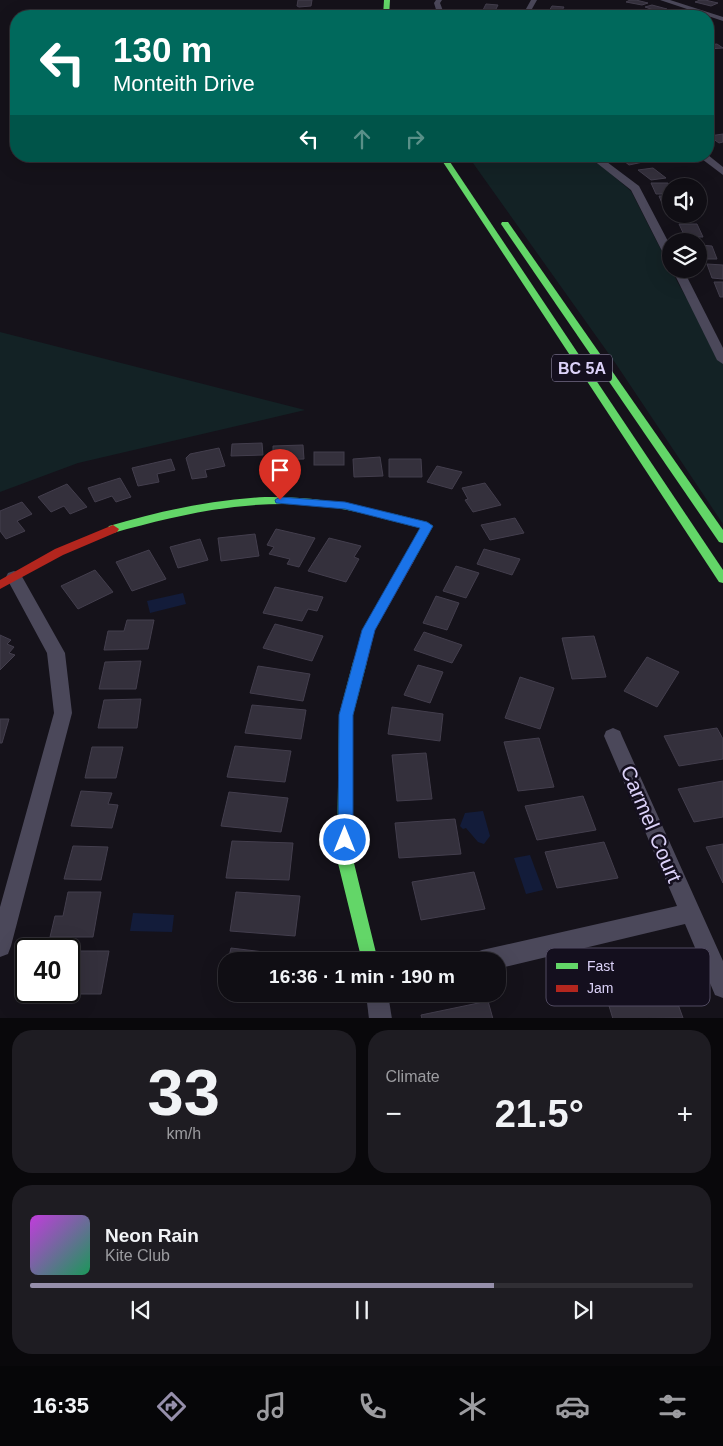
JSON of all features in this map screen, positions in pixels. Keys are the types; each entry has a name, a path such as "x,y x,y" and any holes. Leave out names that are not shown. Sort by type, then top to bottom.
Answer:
{"main road":[{"name":"BC 5A","path":"446,162 723,579"},
{"name":"BC 5A","path":"497,212 723,539"},
{"path":"7,581 80,541 143,520 212,505 280,500 345,506 427,526 369,630 346,715 345,858 368,952"}],"street":[{"path":"663,0 695,10"},
{"path":"601,162 635,188 662,240"},
{"path":"710,162 723,172"},
{"path":"682,278 723,360"},
{"path":"0,946 64,713 56,653 7,581"},
{"name":"Carmel Court","path":"613,736 705,948"},
{"path":"506,955 689,913"},
{"name":"Carmel Court","path":"710,959 723,987"},
{"path":"378,1002 381,1018"}],"shaded area":[{"path":"472,162 597,162 631,191 662,252 662,278 675,278 723,363 723,524 616,364"},
{"path":"0,332 305,410 78,463 0,492"}],"water":[{"path":"183,593 186,604 150,613 147,601"},
{"path":"483,811 490,836 484,844 478,842 466,828 463,829 460,826 465,813"},
{"path":"530,855 543,890 526,894 514,858"},
{"path":"133,913 174,915 172,932 130,931"}],"building":[{"path":"298,0 312,0 311,6 299,7 297,6"},
{"path":"630,0 648,3 642,5 626,2"},
{"path":"700,0 718,3 711,6 695,2"},
{"path":"486,4 498,5 496,10 483,10"},
{"path":"652,5 667,9 653,10 645,7"},
{"path":"552,6 564,7 562,10 550,10"},
{"path":"714,44 717,44 723,48 714,49"},
{"path":"723,134 723,142 719,143 714,140 714,135"},
{"path":"625,162 643,162 629,165"},
{"path":"653,168 666,178 651,180 638,170"},
{"path":"651,183 662,183 662,194 656,194"},
{"path":"679,224 697,224 701,233 683,233"},
{"path":"707,246 712,246 717,259 707,259"},
{"path":"707,264 723,265 723,279 712,278"},
{"path":"714,282 723,282 723,297 720,297"},
{"path":"262,443 263,455 231,456 232,444"},
{"path":"303,445 304,459 273,460 273,446"},
{"path":"219,448 225,466 205,470 207,477 192,479 186,458 190,454"},
{"path":"314,452 344,452 344,465 314,465"},
{"path":"380,457 383,476 354,477 353,459"},
{"path":"171,459 175,470 157,474 159,482 138,486 132,468"},
{"path":"389,459 421,459 422,477 389,477"},
{"path":"437,466 462,472 452,489 427,482"},
{"path":"120,478 131,497 116,502 112,496 95,502 88,488"},
{"path":"485,483 501,505 473,512 465,500 468,499 462,488"},
{"path":"67,484 87,507 70,514 64,506 51,512 38,497"},
{"path":"22,502 32,514 17,521 25,531 6,539 0,531 0,511"},
{"path":"515,518 524,533 490,540 481,525"},
{"path":"276,529 315,538 299,567 287,564 290,559 269,554 274,547 267,545"},
{"path":"255,534 259,556 221,561 218,538"},
{"path":"329,538 361,546 354,557 359,559 346,582 308,571"},
{"path":"200,539 208,560 178,568 170,547"},
{"path":"484,549 520,559 512,575 477,564"},
{"path":"149,550 166,579 132,591 116,562"},
{"path":"456,566 479,573 466,598 443,591"},
{"path":"95,570 113,592 78,609 61,586"},
{"path":"275,587 323,597 317,611 308,609 302,621 263,613"},
{"path":"436,596 459,603 447,630 423,623"},
{"path":"127,620 154,620 148,649 104,650 108,631 124,631"},
{"path":"275,624 323,636 312,661 263,648"},
{"path":"424,632 462,645 452,663 414,650"},
{"path":"0,635 11,640 7,644 14,647 9,653 15,655 0,670"},
{"path":"594,636 606,677 572,679 562,638"},
{"path":"647,657 679,672 657,707 624,691"},
{"path":"141,661 136,689 99,689 105,662"},
{"path":"418,665 443,672 430,703 404,695"},
{"path":"258,666 310,674 303,701 250,693"},
{"path":"520,677 554,688 540,729 505,718"},
{"path":"141,699 137,728 98,728 104,700"},
{"path":"252,705 306,710 301,739 245,733"},
{"path":"392,707 443,714 440,741 388,734"},
{"path":"0,719 9,719 2,743 0,743"},
{"path":"717,728 723,739 723,759 679,766 664,736"},
{"path":"539,738 554,787 518,791 504,742"},
{"path":"235,746 291,751 285,782 227,777"},
{"path":"92,747 123,747 116,778 85,778"},
{"path":"426,753 432,799 397,801 392,755"},
{"path":"723,781 723,817 694,822 678,789"},
{"path":"81,791 112,793 108,804 118,805 112,828 71,826"},
{"path":"229,792 288,798 281,832 221,826"},
{"path":"583,796 596,830 537,840 525,806"},
{"path":"455,819 461,854 399,858 395,823"},
{"path":"232,841 293,843 289,880 226,878"},
{"path":"604,842 618,878 557,888 545,852"},
{"path":"723,844 723,883 706,847"},
{"path":"73,846 108,847 101,880 64,879"},
{"path":"474,872 485,909 421,920 412,882"},
{"path":"68,892 101,892 93,937 50,937 55,916 63,916"},
{"path":"236,892 300,896 295,936 230,931"},
{"path":"231,948 264,952 230,952"},
{"path":"80,951 109,951 101,994 80,994"},
{"path":"488,1002 493,1018 422,1018 421,1015"},
{"path":"609,1006 679,1006 683,1018 613,1018"}],"traffic: fast":[{"path":"386,10 387,0"},
{"path":"446,162 723,579"},
{"path":"505,224 723,539"},
{"path":"113,529 163,515 213,505 265,500 316,502 358,509 427,526 408,561"},
{"path":"360,662 346,715 345,859 368,952"}],"traffic: jam":[{"path":"0,585 59,552 113,529"},
{"path":"360,662 369,630 408,561"}],"route":[{"path":"280,500 345,506 427,526 369,630 346,715 345,840"}]}
